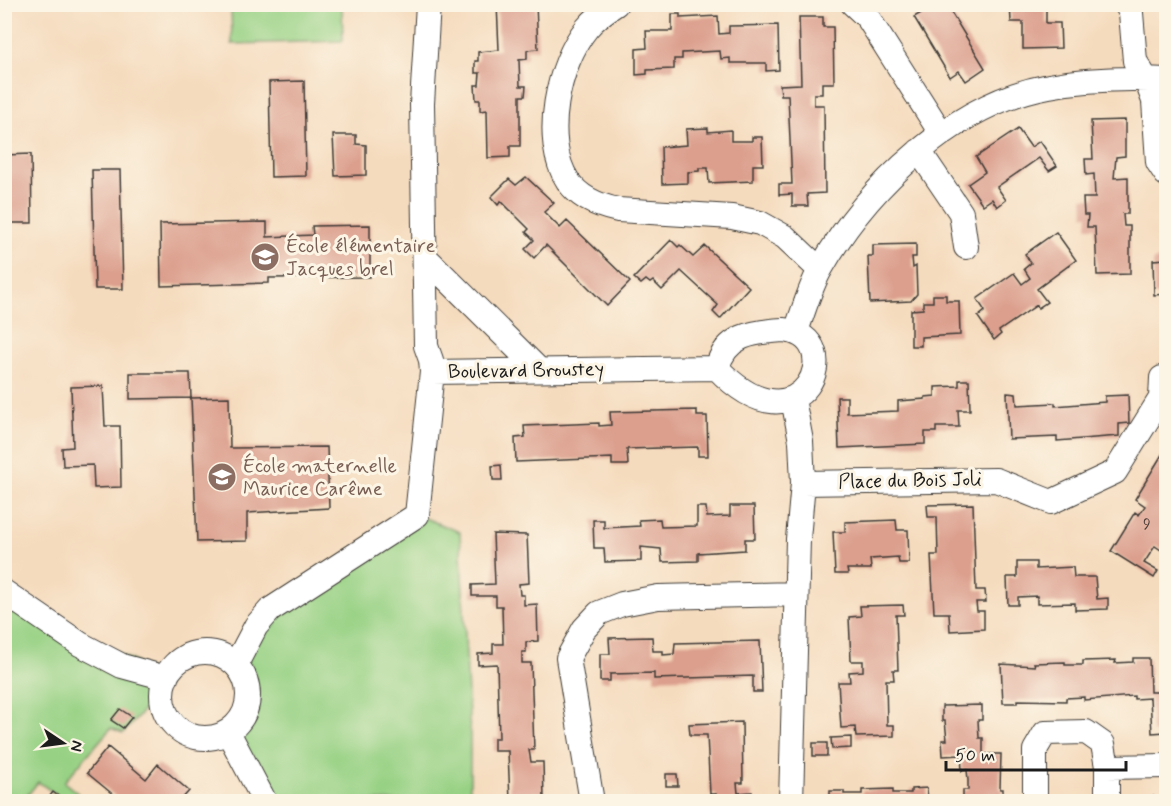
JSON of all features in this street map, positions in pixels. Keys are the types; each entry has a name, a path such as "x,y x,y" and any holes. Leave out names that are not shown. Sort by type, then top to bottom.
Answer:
{"street":[{"path":"428,4 422,104 426,346 432,372"},
{"path":"616,4 597,18 580,37 567,64 559,90 555,119 557,153 568,182 588,200 603,207 618,210 732,217 760,223 785,237 820,270"},
{"path":"853,4 868,18 941,133"},
{"path":"1126,4 1131,13 1136,62 1156,80"},
{"path":"796,331 820,270 839,239 879,188 941,133 1008,98 1047,86 1095,79 1156,80"},
{"path":"1156,80 1154,101 1158,162 1167,174"},
{"path":"919,151 961,213 966,247"},
{"path":"425,257 538,370"},
{"path":"761,331 796,331 812,346 817,364 811,382 802,394 793,399 767,401 754,397 732,384 717,368 726,346 742,338 761,331"},
{"name":"Boulevard Broustey","path":"236,664 256,626 270,610 417,515 432,372 717,368"},
{"name":"Place du Bois Joli","path":"803,483 996,480 1051,502 1115,472 1161,399 1162,378"},
{"path":"791,801 798,539 803,483 801,441 793,399"},
{"path":"4,592 80,644 122,666 166,678"},
{"path":"592,801 568,658 584,629 599,613 622,603 658,597 796,594"},
{"path":"197,652 212,652 236,664 245,676 249,689 245,712 239,723 216,738 202,739 177,728 168,718 163,705 162,691 166,678 179,662 197,652"},
{"path":"228,732 265,801"},
{"path":"1035,801 1035,750 1045,733 1086,732 1103,744 1107,767 1107,801"},
{"path":"1107,767 1167,766"}],"green space":[{"path":"231,5 342,5 343,41 232,44"},
{"path":"417,515 460,532 470,736 470,801 265,801 228,732 246,708 248,691 236,664 256,626"},
{"path":"4,593 166,678 139,716 123,733 111,728 64,782 87,801 66,801 38,782 23,801 5,801"}],"building":[{"path":"497,4 536,4 538,49 527,50 527,59 519,60 520,86 526,86 525,96 520,96 520,146 510,146 510,157 488,158 487,110 480,111 480,100 476,100 475,85 479,85 480,73 475,73 475,61 478,61 478,52 499,50"},
{"path":"919,4 946,4 985,68 966,81 959,71 950,77 914,17 923,12"},
{"path":"1010,4 1046,4 1046,23 1060,23 1061,48 1023,49 1023,22 1011,22"},
{"path":"672,14 680,14 680,18 718,16 719,34 729,33 729,26 778,25 779,70 766,71 766,63 730,63 730,58 721,59 720,51 682,53 682,59 674,59 674,69 647,70 647,74 636,75 636,49 647,48 646,31 672,31"},
{"path":"799,17 823,17 823,27 833,27 834,83 822,83 822,94 814,94 814,105 824,105 825,193 807,194 808,206 792,206 792,194 779,195 779,184 792,184 788,95 781,95 780,85 801,84"},
{"path":"304,81 306,176 271,177 269,82"},
{"path":"1125,120 1125,156 1116,157 1114,178 1128,177 1128,214 1123,214 1124,226 1130,226 1130,274 1097,275 1095,227 1087,227 1088,215 1084,215 1083,198 1095,198 1094,174 1086,175 1085,159 1093,159 1091,121"},
{"path":"708,128 708,132 731,130 731,141 752,141 752,137 762,137 763,165 753,165 753,181 709,183 708,168 699,168 699,171 688,172 688,183 662,184 661,147 687,145 686,129"},
{"path":"1018,129 1031,147 1040,141 1057,166 1049,171 1039,158 997,187 1006,200 997,207 992,199 983,205 968,184 985,172 976,157"},
{"path":"333,135 356,135 356,144 366,145 366,175 335,176"},
{"path":"31,154 32,223 4,223 4,155"},
{"path":"92,170 120,170 123,289 95,289"},
{"path":"526,177 554,203 544,212 560,228 567,221 630,282 607,306 546,245 534,258 525,249 534,240 526,232 529,229 501,201 498,205 491,197 509,179 516,185"},
{"name":"École élémentaire Jacques brel","path":"267,222 267,237 313,235 312,226 370,225 370,277 269,278 269,283 161,286 160,224"},
{"path":"1056,232 1076,260 1037,289 1047,302 1038,308 1037,305 999,331 1001,334 994,340 978,317 985,311 977,299 1014,273 1022,284 1030,278 1024,269 1031,263 1025,254"},
{"path":"671,240 693,257 705,246 749,287 720,319 713,312 718,305 681,271 662,290 653,281 650,283 646,280 641,284 634,278"},
{"path":"916,244 916,257 912,257 913,268 916,266 917,294 911,301 870,303 868,256 873,256 873,245"},
{"path":"1166,259 1166,294 1154,295 1153,260"},
{"path":"933,295 946,295 946,301 959,301 960,335 921,337 921,346 911,346 911,310 923,309 923,302 933,302"},
{"path":"130,373 190,373 191,398 130,399"},
{"path":"959,380 969,380 970,410 958,410 959,427 936,427 936,432 925,432 925,444 839,448 837,397 847,397 847,413 898,411 898,401 935,396 935,387 959,386"},
{"path":"103,386 105,426 120,426 121,487 94,488 93,465 63,466 62,448 73,447 71,387"},
{"path":"1007,393 1016,394 1017,405 1055,403 1055,406 1105,402 1105,396 1128,395 1129,423 1119,424 1119,436 1057,441 1057,437 1009,439"},
{"path":"229,397 230,448 327,447 329,508 247,513 247,541 197,542 191,398"},
{"path":"697,410 697,416 707,416 708,456 698,456 698,447 627,449 628,465 612,465 612,458 516,462 515,438 525,437 524,426 599,423 599,426 611,425 610,412"},
{"path":"1166,448 1166,542 1161,550 1155,546 1144,563 1158,571 1154,578 1111,551 1135,512 1139,515 1145,506 1135,499"},
{"path":"501,465 502,480 493,480 492,466"},
{"path":"973,504 976,590 985,590 986,602 976,602 977,611 984,611 984,629 950,631 949,613 934,613 931,555 938,555 937,517 928,517 927,505"},
{"path":"730,506 754,506 755,539 745,539 745,550 698,553 698,561 662,562 661,549 641,547 641,561 605,562 604,548 594,548 593,520 604,520 604,528 640,526 639,520 660,519 661,527 697,526 697,507 706,507 707,517 730,516"},
{"path":"896,520 897,530 908,530 909,563 899,563 898,557 870,559 871,569 847,569 848,574 835,574 833,532 845,532 845,522"},
{"path":"493,534 527,535 529,583 519,584 520,595 524,595 524,605 537,604 538,641 526,642 526,652 522,652 522,663 531,663 534,750 529,750 531,762 543,762 544,799 539,799 539,801 510,801 508,751 494,751 494,738 499,738 497,664 478,665 478,654 493,653 493,644 503,644 502,606 496,606 496,596 472,596 472,585 495,584"},
{"path":"1017,562 1036,562 1036,569 1073,567 1074,577 1095,577 1097,599 1108,598 1108,609 1075,610 1075,603 1037,604 1037,596 1018,597 1018,605 1008,605 1007,577 1017,577"},
{"path":"903,605 904,615 896,615 898,670 893,670 894,680 886,680 887,725 894,725 894,736 856,737 855,727 841,728 838,682 850,682 849,672 863,671 863,661 851,661 849,617 861,616 860,606"},
{"path":"652,637 653,651 663,651 663,655 674,654 675,643 760,641 762,692 753,692 753,676 654,679 654,673 610,674 610,681 600,681 600,654 610,654 609,638"},
{"path":"1133,658 1149,658 1150,692 1166,692 1166,732 1152,733 1150,698 1134,699 1134,696 1084,700 1084,697 1066,698 1066,701 1017,700 1017,703 1003,703 1001,664 1035,666 1034,663 1065,662 1065,665 1083,665 1083,661 1133,662"},
{"path":"982,705 982,720 978,720 979,738 983,738 983,754 1001,754 1000,789 1003,789 1003,801 963,801 963,790 968,790 968,780 967,770 962,771 961,755 943,756 942,740 947,740 945,721 942,721 942,706"},
{"path":"120,709 132,717 123,728 111,720"},
{"path":"742,722 743,783 737,783 738,793 752,792 752,801 716,801 716,794 710,794 707,735 690,735 689,724"},
{"path":"851,737 851,748 832,749 831,738"},
{"path":"813,743 827,743 827,756 813,756"},
{"path":"108,747 146,779 158,764 189,791 180,801 137,801 133,798 130,801 121,801 87,773"},
{"path":"666,774 677,774 678,786 666,786"},
{"path":"927,788 928,801 830,801 830,791 862,794 862,790 893,789 893,793 911,793 911,789"},
{"path":"53,792 65,801 46,801"},
{"path":"1137,796 1153,796 1153,799 1166,798 1166,801 1137,801"}],"place":[{"name":"École élémentaire Jacques brel","path":"265,257"},
{"name":"École maternelle Maurice Carême","path":"222,477"}]}
